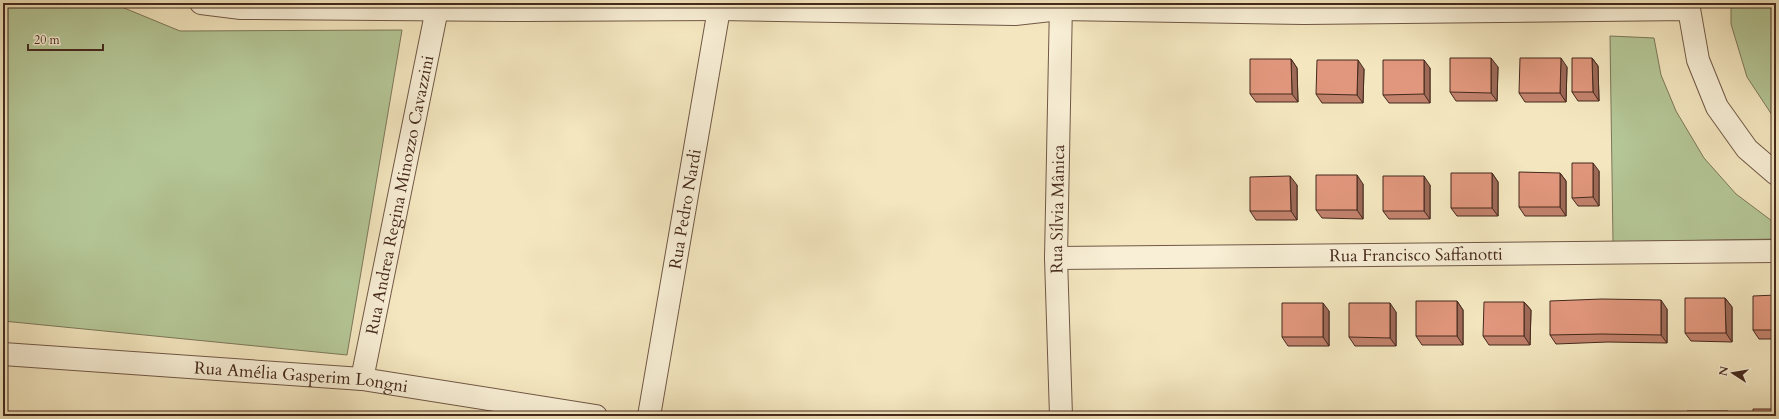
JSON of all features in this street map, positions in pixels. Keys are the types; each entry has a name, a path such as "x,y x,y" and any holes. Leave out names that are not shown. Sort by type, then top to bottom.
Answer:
{"street":[{"path":"201,3 241,8 437,9 722,6 1015,14 1061,6 1308,8 1690,6 1698,60 1717,108 1747,149 1776,174"},
{"name":"Rua Pedro Nardi","path":"649,416 722,6"},
{"name":"Rua Sílvia Mânica","path":"1061,6 1056,258 1061,416"},
{"name":"Rua Andrea Regina Minozzo Cavazzini","path":"362,380 437,9"},
{"name":"Rua Francisco Saffanotti","path":"1056,258 1776,251"},
{"name":"Rua Amélia Gasperim Longni","path":"3,354 362,380 596,416"}],"green space":[{"path":"3,3 112,3 180,31 402,30 347,355 3,321"},
{"path":"1731,3 1776,3 1776,121 1747,77 1731,24"},
{"path":"1610,36 1654,38 1661,75 1676,111 1704,158 1736,194 1776,224 1776,239 1613,242"}],"building":[{"path":"1450,58 1491,58 1491,93 1450,92"},
{"path":"1520,58 1561,58 1560,93 1519,93"},
{"path":"1572,58 1592,58 1593,92 1572,92"},
{"path":"1250,59 1291,59 1292,94 1250,94"},
{"path":"1317,60 1358,60 1357,95 1316,94"},
{"path":"1383,60 1424,60 1424,94 1383,95"},
{"path":"1572,163 1593,163 1593,197 1572,198"},
{"path":"1519,172 1560,173 1560,207 1519,207"},
{"path":"1451,173 1492,173 1492,208 1451,208"},
{"path":"1316,175 1357,175 1357,210 1316,210"},
{"path":"1290,176 1291,211 1250,211 1250,177"},
{"path":"1383,176 1424,176 1424,211 1383,211"},
{"path":"1776,295 1776,330 1753,330 1753,296"},
{"path":"1685,298 1725,298 1726,333 1685,333"},
{"path":"1602,299 1661,300 1661,335 1550,335 1550,301"},
{"path":"1416,301 1457,301 1457,336 1416,336"},
{"path":"1484,302 1524,302 1524,336 1483,336"},
{"path":"1282,303 1323,303 1323,337 1282,337"},
{"path":"1349,303 1390,303 1390,338 1349,337"},
{"path":"1753,409 1776,409 1776,416 1753,416"},
{"path":"1687,411 1728,411 1728,416 1687,416"},
{"path":"1619,414 1660,414 1660,416 1619,416"}]}
